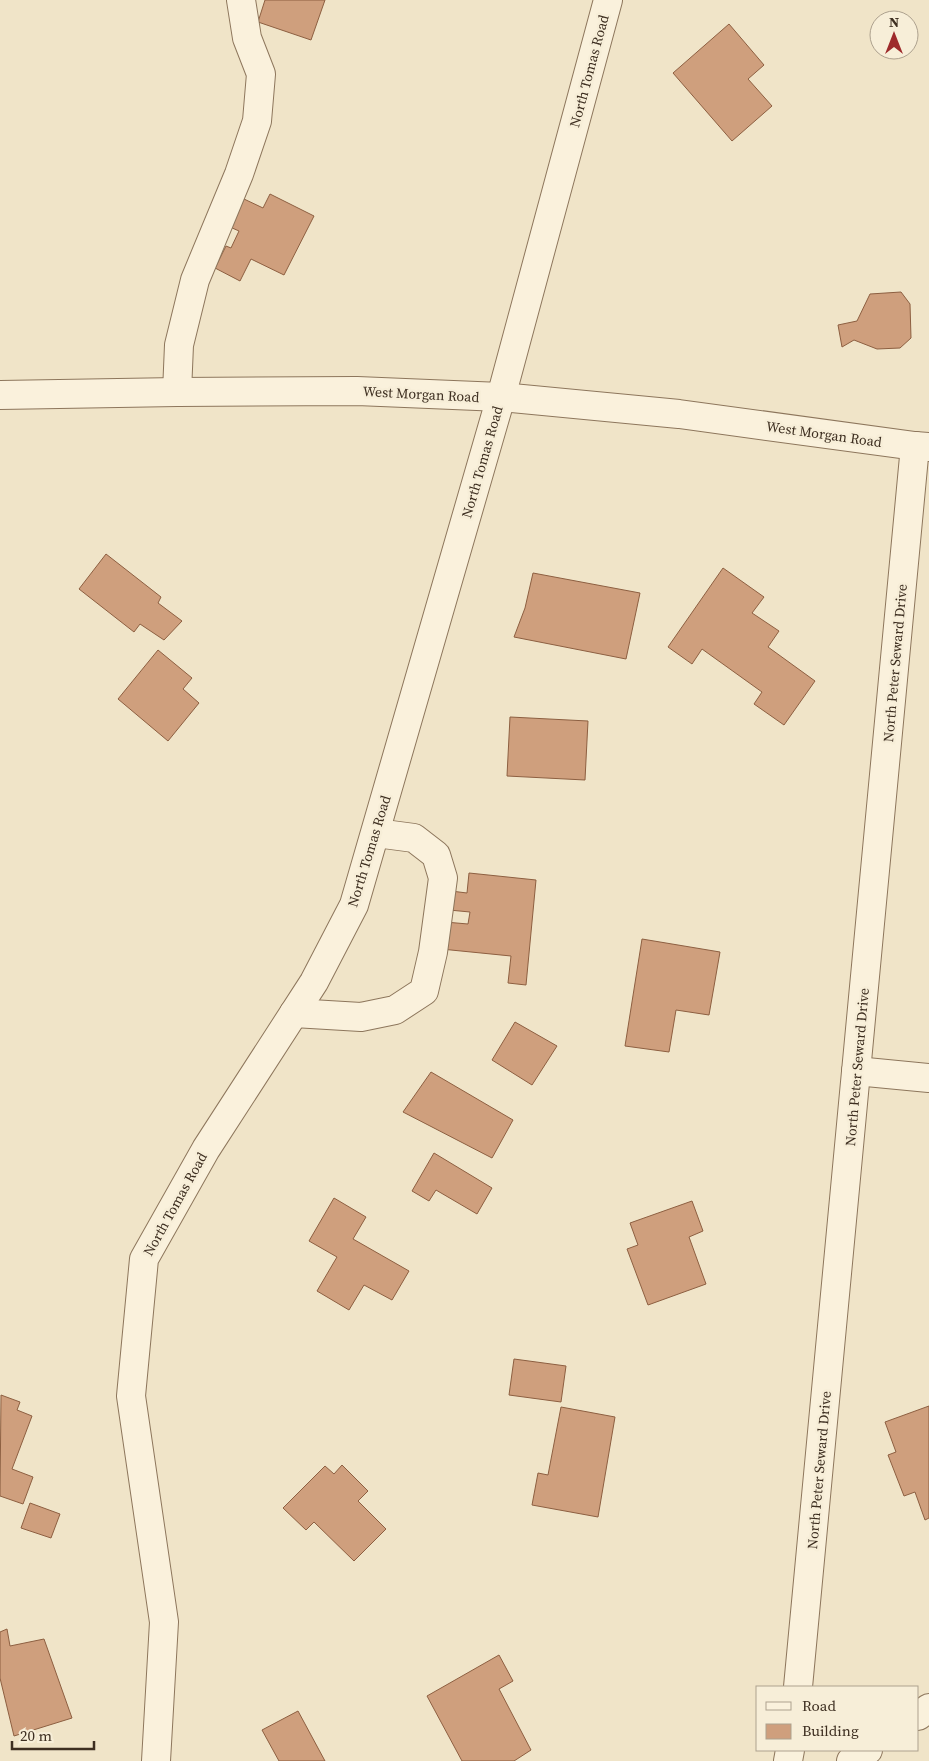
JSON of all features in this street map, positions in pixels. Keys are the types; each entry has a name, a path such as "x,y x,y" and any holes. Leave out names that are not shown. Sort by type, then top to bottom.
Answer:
{"street":[{"path":"177,392 179,345 195,280 236,182 257,121 261,74 247,38 241,0"},
{"name":"North Tomas Road","path":"156,1761 164,1622 131,1396 144,1259 206,1149 314,982 354,905 501,397 608,0"},
{"name":"West Morgan Road","path":"0,395 357,391 501,397 679,414 922,446"},
{"name":"North Peter Seward Drive","path":"798,1686 856,1071 922,446"},
{"path":"294,1013 361,1017 395,1010 424,991 443,878 436,855 414,838 376,833"},
{"path":"856,1071 929,1078"},
{"path":"851,1761 866,1751"}],"building":[{"path":"265,0 325,0 311,40 258,22"},
{"path":"729,24 764,65 748,79 772,106 732,141 673,73"},
{"path":"270,194 314,216 284,275 251,259 240,281 215,268 226,246 231,248 239,231 230,227 244,199 263,208"},
{"path":"901,292 910,304 911,338 900,348 877,349 854,340 842,347 838,325 857,321 870,294"},
{"path":"106,554 161,597 158,603 182,621 164,640 140,624 134,632 79,589"},
{"path":"723,568 764,597 752,613 779,631 768,647 815,681 784,725 754,704 762,692 702,649 692,664 668,647"},
{"path":"533,573 640,593 626,659 514,637 525,608"},
{"path":"158,650 192,678 183,689 199,703 168,741 118,699"},
{"path":"510,717 588,721 585,780 507,776"},
{"path":"469,873 536,880 526,985 508,983 511,956 441,949 445,922 468,924 470,912 449,910 451,891 467,893"},
{"path":"642,939 720,952 709,1015 676,1010 669,1052 625,1046"},
{"path":"515,1022 557,1046 532,1085 492,1060"},
{"path":"431,1072 513,1120 492,1158 403,1112"},
{"path":"434,1153 492,1188 477,1214 436,1190 429,1201 412,1191"},
{"path":"334,1198 366,1217 353,1239 409,1271 392,1300 364,1285 349,1310 317,1291 337,1257 309,1241"},
{"path":"692,1201 703,1231 689,1237 706,1284 648,1305 627,1249 638,1245 630,1223"},
{"path":"514,1359 566,1366 561,1402 509,1395"},
{"path":"1,1395 20,1402 17,1410 32,1416 12,1469 33,1477 23,1504 0,1496"},
{"path":"929,1406 929,1518 925,1520 915,1492 904,1496 888,1455 896,1452 885,1422"},
{"path":"561,1407 615,1417 598,1517 532,1505 538,1473 548,1475"},
{"path":"342,1465 368,1491 358,1501 386,1529 354,1561 314,1522 306,1530 283,1508 325,1466 334,1474"},
{"path":"30,1503 60,1514 51,1538 21,1528"},
{"path":"7,1629 10,1646 44,1639 72,1718 14,1736 0,1678 0,1632"},
{"path":"499,1655 513,1681 499,1689 531,1750 514,1761 462,1761 427,1696"},
{"path":"298,1711 325,1761 279,1761 262,1730"}]}
